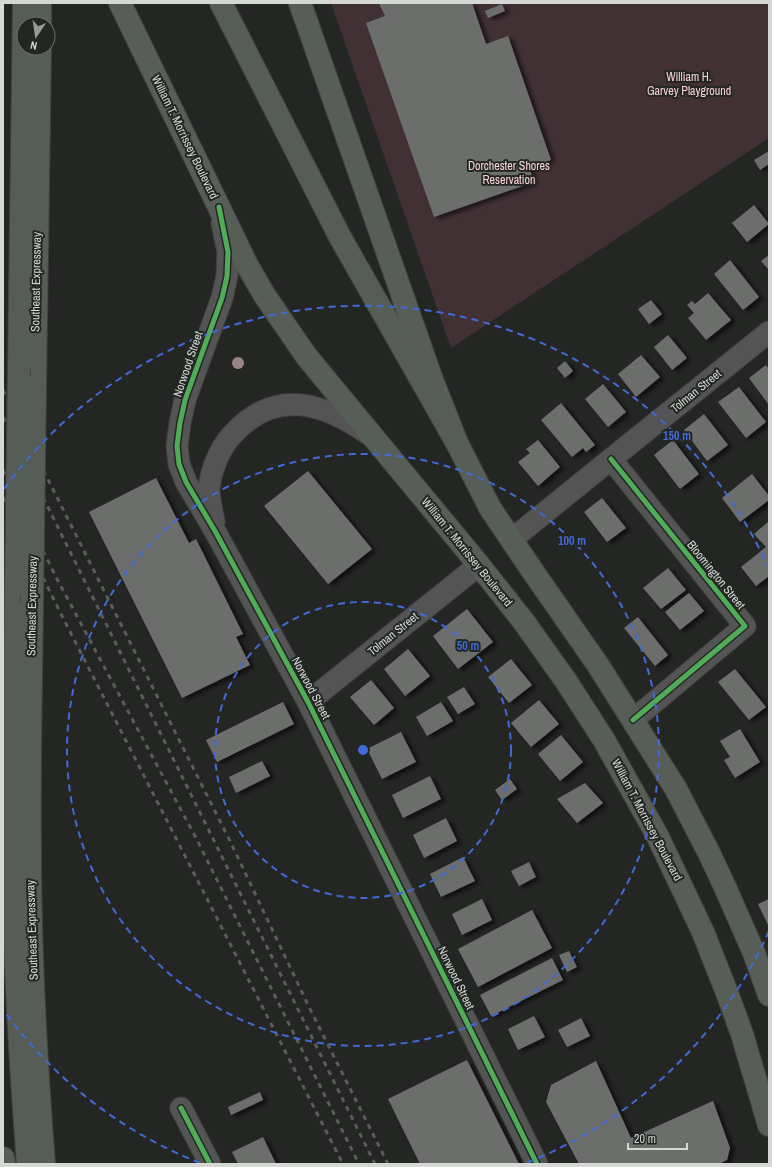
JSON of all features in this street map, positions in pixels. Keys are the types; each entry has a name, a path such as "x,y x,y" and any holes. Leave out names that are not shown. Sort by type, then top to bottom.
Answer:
{"highway":[{"path":"221,3 340,237 457,443"},
{"path":"28,1164 17,996 13,854 19,369 36,10"},
{"name":"Southeast Expressway","path":"40,56 30,824 31,922 34,1002 44,1164"},
{"path":"3,1158 4,1164"}],"main road":[{"path":"300,3 431,377 457,443 490,508 598,665 676,789 709,853 741,921 769,995"},
{"name":"William T. Morrissey Boulevard","path":"121,5 248,265 265,296 307,357 479,565 524,622 566,681 604,740 657,835 704,932 742,1034 769,1124"}],"street":[{"name":"Norwood Street","path":"219,206 228,252 227,276 222,298 185,400 177,446 179,464 186,482 215,531 308,702 537,1164"},
{"name":"Tolman Street","path":"511,540 769,332"},
{"name":"Norwood Street","path":"215,531 209,493 212,475 217,459 225,442 239,426 255,415 270,408 286,404 304,405 323,409 339,416 354,424 374,439"},
{"name":"Bloomington Street","path":"611,459 745,626 633,720"},
{"name":"Tolman Street","path":"308,702 479,565"},
{"path":"181,1108 210,1164"}],"green space":[{"name":"Dorchester Shores Reservation","path":"331,3 769,3 769,138 451,348"}],"building":[{"path":"379,3 472,3 486,44 508,36 551,160 529,167 534,182 434,217 366,23 385,16"},
{"path":"502,4 505,11 488,18 485,11"},
{"path":"769,151 769,164 760,170 754,160"},
{"path":"754,205 769,224 747,242 732,223"},
{"path":"769,255 769,270 761,261"},
{"path":"730,260 759,297 743,310 714,274"},
{"path":"708,293 731,320 706,340 688,318 694,313 687,305 692,301 695,304"},
{"path":"651,300 662,314 649,324 638,309"},
{"path":"668,335 687,358 672,370 654,347"},
{"path":"641,355 660,377 636,397 618,374"},
{"path":"565,361 573,371 565,378 557,368"},
{"path":"766,365 769,369 769,405 749,378"},
{"path":"603,384 626,412 608,427 585,399"},
{"path":"739,387 766,422 746,438 718,402"},
{"path":"561,403 595,445 586,452 583,448 572,457 541,420"},
{"path":"704,414 728,445 707,461 684,430"},
{"path":"538,440 560,467 538,486 518,462 530,453 526,449"},
{"path":"673,440 699,474 680,489 654,455"},
{"path":"308,471 372,549 328,584 264,506"},
{"path":"752,474 769,496 769,500 740,522 722,498"},
{"path":"156,478 189,543 196,539 243,634 236,637 250,665 182,698 89,512"},
{"path":"602,498 626,528 607,542 584,512"},
{"path":"769,521 769,576 756,586 741,567 766,547 754,534"},
{"path":"668,568 686,590 661,609 643,588"},
{"path":"689,593 704,611 680,630 665,612"},
{"path":"467,609 493,642 458,669 433,636"},
{"path":"638,617 668,655 655,666 624,628"},
{"path":"408,649 430,676 405,696 384,669"},
{"path":"511,659 532,685 509,703 488,677"},
{"path":"735,669 766,707 749,720 718,682"},
{"path":"371,680 394,708 374,725 350,697"},
{"path":"464,687 475,704 458,714 447,697"},
{"path":"539,700 559,724 531,747 511,723"},
{"path":"283,702 294,724 217,762 206,740"},
{"path":"441,702 453,721 427,736 416,717"},
{"path":"740,729 760,762 735,778 724,760 730,757 720,741"},
{"path":"401,732 416,762 382,779 367,749"},
{"path":"561,735 583,762 560,781 538,754"},
{"path":"262,761 270,776 236,793 229,777"},
{"path":"430,776 441,799 403,818 392,795"},
{"path":"510,779 517,789 502,800 495,790"},
{"path":"585,783 603,803 577,823 557,799"},
{"path":"446,818 457,841 424,858 413,835"},
{"path":"463,857 475,881 441,897 430,874"},
{"path":"529,862 536,877 519,886 511,871"},
{"path":"482,899 492,920 462,935 452,914"},
{"path":"769,899 769,927 758,904"},
{"path":"532,910 552,948 478,987 458,949"},
{"path":"569,951 577,967 567,972 559,955"},
{"path":"552,958 563,980 491,1016 480,995"},
{"path":"534,1016 545,1037 518,1050 508,1029"},
{"path":"581,1018 590,1036 567,1047 558,1030"},
{"path":"467,1060 519,1164 420,1164 388,1099"},
{"path":"596,1061 631,1138 713,1101 730,1148 727,1160 719,1164 579,1164 546,1102 551,1085"},
{"path":"260,1092 263,1100 231,1115 228,1107"},
{"path":"263,1137 276,1164 238,1164 232,1152"}],"railway":[{"path":"3,390 230,841 310,1009 388,1164"},
{"path":"3,417 375,1164"},
{"path":"3,470 57,579 195,836 359,1164"},
{"path":"3,497 62,616 343,1164"}],"cycle path":[{"path":"219,207 228,252 227,276 222,298 185,400 177,446 179,464 186,482 215,531 308,702 537,1164"},
{"path":"611,459 745,626 633,720"},
{"path":"181,1108 210,1164"}],"park label":[{"name":"William H. Garvey Playground","path":"689,84"}]}
